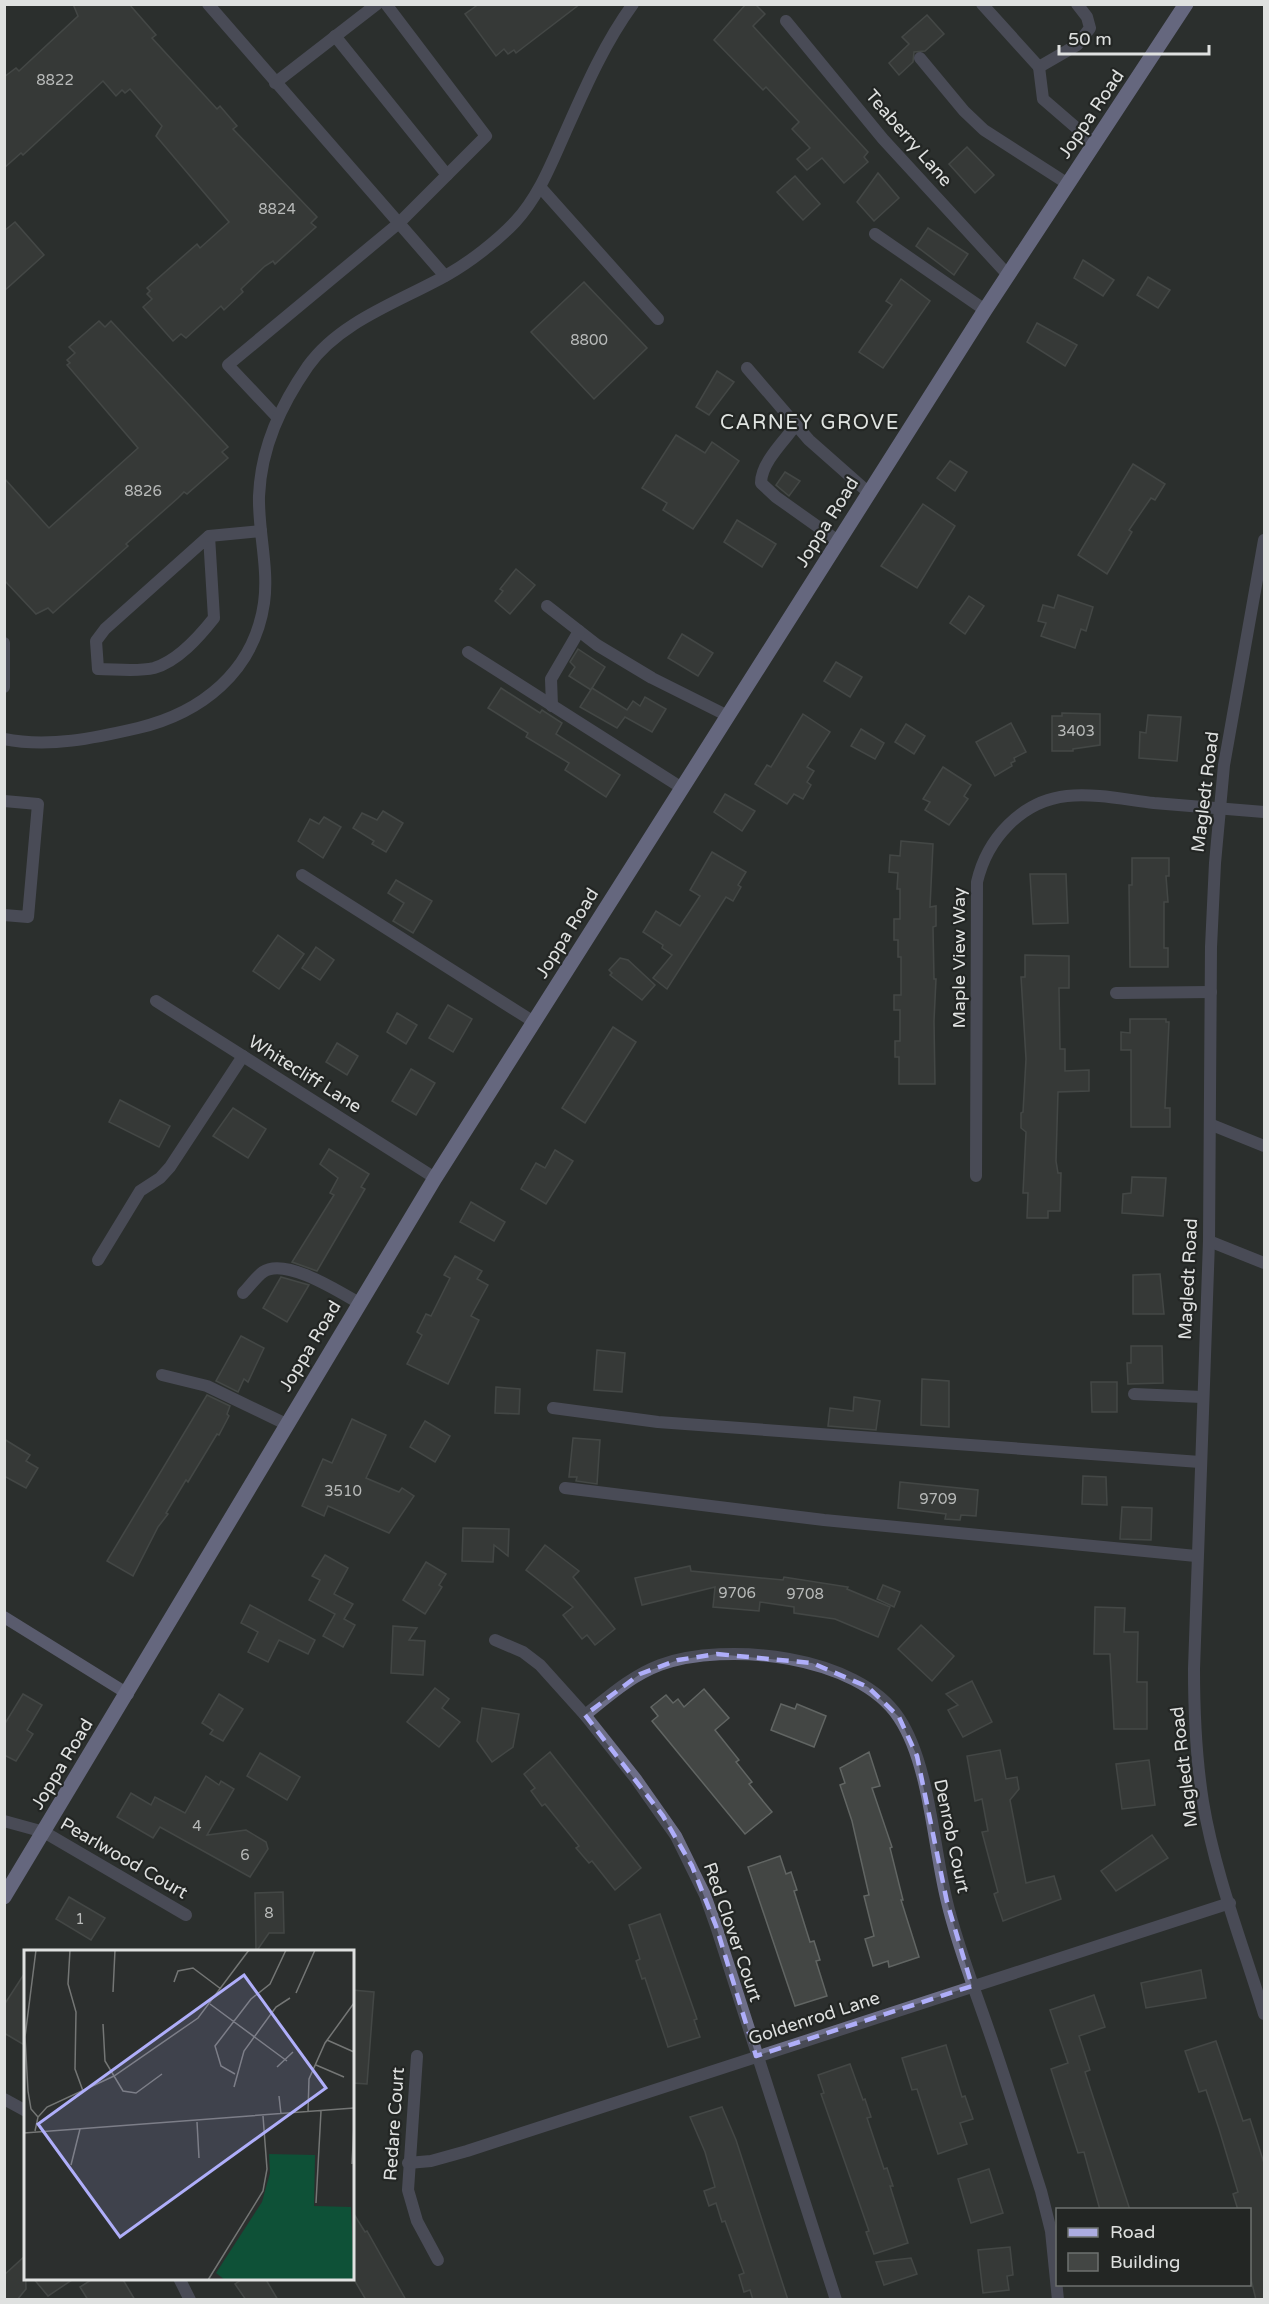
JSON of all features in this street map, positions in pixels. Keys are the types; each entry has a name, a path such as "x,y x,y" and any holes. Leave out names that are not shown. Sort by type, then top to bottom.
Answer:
{"main road":[{"name":"Joppa Road","path":"4,1897 128,1694 286,1424 435,1178 985,310 1186,4"},
{"path":"4,1617 128,1694"}],"street":[{"path":"208,4 445,276"},
{"path":"275,83 377,4"},
{"path":"277,417 228,365 399,223 486,136 387,4"},
{"path":"4,740 55,742 92,738 155,723 208,699 232,674 258,626 264,603 261,484 265,453 277,417 314,359 338,337 367,317 445,276 514,224 541,188 591,75 633,4"},
{"path":"982,4 1039,67 1043,99 1095,144"},
{"path":"1039,67 1077,45 1090,27 1087,17 1077,4"},
{"name":"Teaberry Lane","path":"786,21 884,138 1008,275"},
{"path":"335,36 447,175"},
{"path":"920,58 964,111 984,130 1068,184"},
{"path":"541,188 658,319"},
{"path":"875,234 985,310"},
{"path":"747,368 796,425 869,493"},
{"path":"796,425 767,464 761,476 761,483 776,497 838,541"},
{"path":"209,536 214,618 199,636 175,657 153,668 98,669 96,641 105,629 209,536 261,531"},
{"name":"Magledt Road","path":"1264,540 1233,709 1218,809 1211,992 1212,1125 1209,1241 1196,1556 1194,1699 1199,1772 1211,1836 1264,2014"},
{"path":"547,606 579,631 652,678 728,716"},
{"path":"552,706 551,679 579,631"},
{"path":"4,643 4,687"},
{"path":"468,652 682,788"},
{"name":"Maple View Way","path":"976,1176 977,882 981,866 1002,830 1017,817 1052,799 1068,796 1264,812"},
{"path":"4,801 39,804 28,917 4,915"},
{"path":"302,875 534,1022"},
{"path":"1116,993 1211,992"},
{"name":"Whitecliff Lane","path":"156,1001 435,1178"},
{"path":"98,1260 140,1191 160,1178 170,1167 243,1056"},
{"path":"1212,1125 1264,1146"},
{"path":"1209,1241 1264,1263"},
{"path":"243,1293 263,1272 278,1267 294,1270 359,1303"},
{"path":"162,1374 207,1386 286,1424"},
{"path":"1134,1394 1202,1397"},
{"path":"553,1408 658,1422 1200,1462"},
{"path":"565,1488 883,1526 1196,1556"},
{"name":"Red Clover Court","path":"495,1640 522,1652 540,1665 585,1715 663,1816 692,1866 716,1926 836,2300"},
{"name":"Denrob Court","path":"585,1715 640,1674 678,1660 717,1654 812,1663 852,1677 884,1700 899,1717 916,1756 947,1902 972,1986 1041,2191 1052,2231 1056,2277"},
{"name":"Pearlwood Court","path":"4,1821 44,1832 186,1915"},
{"name":"Goldenrod Lane","path":"408,2163 431,2161 467,2151 1230,1903"},
{"name":"Redare Court","path":"417,2056 408,2163 408,2190 412,2208 438,2260"},
{"path":"4,2099 24,2110"},
{"path":"180,2280 190,2300"}],"highlighted area":[{"path":"717,1654 812,1663 868,1687 899,1717 917,1756 947,1902 972,1986 756,2056 716,1926 692,1866 663,1816 585,1715 640,1674 678,1660"}],"building":[{"path":"73,4 129,4 156,35 152,38 217,109 220,106 237,126 233,129 317,217 311,223 316,227 275,264 273,261 265,266 241,289 243,292 224,310 221,306 186,338 181,334 173,341 143,307 152,299 147,294 150,291 147,288 197,244 200,248 229,222 156,136 162,126 130,89 125,93 122,90 116,96 103,81 23,155 21,153 4,168 4,77 16,68 19,71 78,16"},
{"path":"479,4 580,4 516,53 514,50 508,54 504,49 496,56 465,14"},
{"path":"746,4 755,4 765,14 753,26 868,152 864,157 868,162 844,183 822,158 807,170 797,159 810,148 792,129 799,122 766,87 763,90 714,40"},
{"path":"927,15 944,34 925,51 914,52 913,62 899,75 889,63 909,44 902,37"},
{"path":"967,147 994,175 975,193 949,164"},
{"path":"878,173 899,198 874,221 857,202"},
{"path":"795,176 820,204 803,220 777,192"},
{"path":"15,222 44,255 4,291 4,231"},
{"path":"928,228 968,254 954,275 916,246"},
{"path":"1083,260 1114,280 1103,296 1074,278"},
{"path":"1148,277 1170,290 1158,308 1137,295"},
{"path":"901,279 930,301 883,368 859,352 892,305 886,301"},
{"path":"584,282 647,348 594,399 531,332"},
{"path":"99,321 105,327 111,321 228,447 222,452 228,458 187,494 184,492 53,613 48,608 36,614 4,580 4,478 49,528 138,448 67,365 70,363 67,360 75,353 69,347"},
{"path":"1037,323 1077,345 1065,366 1027,342"},
{"path":"717,371 734,382 709,415 696,407"},
{"path":"676,435 705,453 712,442 739,461 693,529 663,510 667,503 642,488"},
{"path":"950,461 967,472 955,491 937,478"},
{"path":"1133,464 1165,484 1155,500 1151,498 1129,530 1132,532 1107,574 1078,555"},
{"path":"785,472 800,481 789,496 776,485"},
{"path":"923,504 955,526 917,588 881,566"},
{"path":"737,520 776,544 762,567 724,542"},
{"path":"516,569 535,585 510,614 495,601 503,591 500,589"},
{"path":"1058,595 1093,607 1086,631 1081,629 1075,648 1041,636 1046,623 1038,621 1043,605 1054,608"},
{"path":"969,596 984,606 965,634 950,623"},
{"path":"682,634 713,653 698,676 668,658"},
{"path":"578,649 605,667 591,690 569,676 575,667 570,662"},
{"path":"836,662 862,677 850,697 824,681"},
{"path":"501,688 540,713 542,710 562,723 556,734 620,775 606,797 565,770 569,763 526,737 528,733 488,708"},
{"path":"592,688 627,710 633,701 640,706 645,697 666,709 652,732 625,717 617,728 580,707"},
{"path":"1062,713 1100,714 1100,745 1073,749 1073,751 1052,751 1052,716 1062,716"},
{"path":"803,714 830,732 807,767 814,771 807,782 811,785 803,799 794,794 787,804 755,784 767,765 771,767"},
{"path":"1148,715 1181,717 1177,761 1139,758 1140,732 1146,733"},
{"path":"1011,723 1026,752 1014,758 1012,766 995,776 976,742"},
{"path":"906,724 925,736 914,754 895,742"},
{"path":"861,729 884,743 875,759 851,746"},
{"path":"943,767 971,785 964,796 968,799 949,825 925,810 930,802 923,799"},
{"path":"725,794 755,811 742,831 714,812"},
{"path":"383,811 403,823 386,852 372,844 374,841 353,828 362,813 377,820"},
{"path":"324,817 341,827 323,858 298,841 310,819 319,824"},
{"path":"901,841 933,844 930,907 936,906 936,926 933,927 934,979 936,979 935,1084 899,1084 899,1057 895,1057 895,1041 900,1041 900,1010 894,1010 894,995 901,995 901,957 898,957 898,940 894,940 894,919 900,919 900,889 897,889 898,873 889,872 890,855 900,856"},
{"path":"712,852 746,872 738,885 741,887 733,901 726,897 667,989 653,978 672,955 662,948 663,945 643,932 656,911 680,926 700,896 690,890"},
{"path":"1132,858 1169,858 1169,876 1166,876 1168,902 1164,902 1164,948 1168,948 1168,967 1130,967 1129,885 1132,885"},
{"path":"1030,874 1066,874 1068,923 1033,924"},
{"path":"396,880 432,901 413,933 393,921 404,903 388,893"},
{"path":"278,935 304,954 279,989 253,971"},
{"path":"316,947 334,960 320,980 302,968"},
{"path":"1025,955 1069,956 1069,988 1059,988 1060,1049 1065,1049 1065,1071 1089,1070 1089,1091 1058,1092 1056,1161 1058,1173 1061,1173 1060,1211 1048,1211 1048,1218 1027,1218 1028,1193 1023,1193 1026,1132 1021,1128 1021,1113 1023,1112 1026,1059 1021,977 1025,977"},
{"path":"620,958 628,960 655,985 642,1000 610,975 612,973 609,970"},
{"path":"448,1005 472,1019 453,1052 429,1038"},
{"path":"397,1013 417,1025 406,1044 387,1032"},
{"path":"1130,1019 1166,1019 1166,1022 1169,1022 1165,1108 1170,1108 1170,1127 1131,1127 1131,1050 1121,1050 1121,1032 1130,1033"},
{"path":"613,1027 636,1042 585,1123 562,1108"},
{"path":"337,1043 358,1056 347,1075 326,1062"},
{"path":"411,1069 435,1083 416,1115 392,1101"},
{"path":"120,1100 170,1126 159,1147 109,1122"},
{"path":"233,1108 266,1129 248,1158 213,1136"},
{"path":"329,1149 369,1174 361,1187 365,1189 317,1271 292,1262 334,1195 330,1193 338,1178 320,1164"},
{"path":"555,1150 573,1161 546,1204 521,1189 536,1163 545,1168"},
{"path":"1132,1177 1166,1178 1163,1216 1122,1213 1123,1194 1131,1193"},
{"path":"471,1202 505,1222 494,1241 460,1222"},
{"path":"455,1256 482,1271 477,1279 488,1285 471,1316 479,1320 448,1384 407,1364 422,1335 417,1332 426,1314 431,1316 450,1278 444,1275"},
{"path":"1160,1274 1164,1314 1133,1314 1133,1275"},
{"path":"281,1277 309,1285 287,1322 263,1308"},
{"path":"241,1336 264,1348 248,1382 244,1379 238,1392 216,1381"},
{"path":"1131,1346 1162,1346 1163,1383 1128,1384 1127,1363 1131,1363"},
{"path":"597,1350 625,1353 622,1392 594,1390"},
{"path":"922,1379 949,1381 949,1427 921,1425"},
{"path":"1091,1382 1117,1382 1117,1412 1092,1412"},
{"path":"496,1387 520,1389 519,1414 495,1413"},
{"path":"207,1395 230,1406 227,1414 229,1416 219,1435 217,1434 166,1513 168,1514 158,1527 133,1576 107,1561"},
{"path":"854,1397 880,1401 876,1430 828,1426 830,1408 853,1411"},
{"path":"352,1419 386,1435 366,1478 399,1492 402,1488 414,1496 389,1533 328,1506 324,1516 302,1506 323,1459 332,1463"},
{"path":"425,1421 450,1436 435,1462 410,1447"},
{"path":"573,1438 600,1440 597,1484 576,1481 577,1477 569,1477"},
{"path":"4,1439 30,1455 26,1461 38,1468 26,1488 4,1476"},
{"path":"1083,1476 1106,1477 1107,1505 1082,1504"},
{"path":"900,1482 978,1490 976,1516 961,1515 960,1520 945,1519 946,1514 898,1508"},
{"path":"1122,1507 1152,1508 1151,1540 1120,1539"},
{"path":"463,1528 509,1529 508,1556 494,1545 493,1562 462,1561"},
{"path":"545,1545 579,1571 573,1577 615,1629 595,1645 587,1635 582,1639 563,1615 573,1607 526,1570"},
{"path":"325,1555 348,1568 334,1594 353,1604 344,1619 355,1625 343,1647 323,1636 335,1614 309,1600 320,1580 312,1576"},
{"path":"426,1562 446,1574 439,1585 442,1587 425,1614 403,1600"},
{"path":"690,1566 691,1571 783,1580 784,1577 848,1587 847,1589 890,1607 878,1637 835,1619 794,1613 794,1607 760,1602 759,1611 713,1607 715,1587 642,1605 635,1578"},
{"path":"883,1585 900,1592 894,1607 877,1599"},
{"path":"250,1605 315,1640 308,1654 279,1640 268,1662 248,1652 258,1632 241,1623"},
{"path":"1095,1607 1125,1608 1124,1632 1138,1632 1137,1682 1147,1682 1147,1729 1114,1729 1110,1654 1094,1654"},
{"path":"921,1625 954,1656 932,1681 898,1649"},
{"path":"393,1626 417,1628 409,1640 425,1641 423,1675 391,1673"},
{"path":"972,1681 992,1722 963,1737 948,1710 958,1705 946,1694"},
{"path":"435,1688 449,1699 442,1708 460,1722 439,1747 407,1722"},
{"path":"704,1689 729,1718 715,1730 739,1760 736,1762 752,1782 749,1784 772,1812 745,1834 652,1721 658,1716 651,1707 666,1695 673,1703 678,1699 684,1707"},
{"path":"23,1694 42,1705 27,1730 33,1734 16,1761 4,1755 4,1725"},
{"path":"219,1694 243,1709 223,1741 210,1734 213,1730 202,1723"},
{"path":"781,1704 795,1709 797,1704 826,1716 814,1747 771,1730"},
{"path":"482,1708 519,1714 513,1747 492,1762 477,1741"},
{"path":"1000,1750 1006,1779 1017,1777 1019,1789 1010,1800 1026,1883 1054,1876 1061,1899 1003,1921 994,1894 998,1892 982,1832 988,1831 982,1799 975,1801 967,1756"},
{"path":"550,1752 641,1868 615,1890 592,1861 589,1863 576,1848 579,1846 545,1804 542,1806 531,1791 535,1788 524,1774"},
{"path":"869,1752 880,1786 872,1788 892,1847 890,1848 903,1900 901,1900 919,1957 889,1967 888,1961 873,1966 865,1939 874,1936 864,1896 869,1895 852,1821 840,1785 845,1783 840,1768"},
{"path":"260,1753 300,1777 287,1800 247,1776"},
{"path":"1149,1760 1155,1805 1122,1809 1116,1764"},
{"path":"206,1776 219,1785 221,1781 234,1789 207,1835 246,1830 266,1842 268,1849 250,1877 160,1827 153,1838 117,1817 131,1793 151,1805 155,1797 185,1813"},
{"path":"1152,1835 1168,1858 1116,1891 1101,1871"},
{"path":"780,1856 786,1874 791,1872 797,1890 794,1891 810,1942 814,1941 820,1960 816,1961 827,1996 795,2006 748,1867"},
{"path":"283,1892 284,1933 269,1933 257,1950 256,1950 255,1893"},
{"path":"69,1897 105,1918 91,1940 56,1919"},
{"path":"660,1914 697,2019 694,2020 700,2037 668,2047 645,1978 642,1979 636,1961 640,1959 629,1925"},
{"path":"1201,1970 1206,1998 1146,2008 1141,1983"},
{"path":"24,1974 24,2045 4,2033 4,2005"},
{"path":"354,1990 374,1992 367,2084 354,2083"},
{"path":"1094,1995 1105,2027 1079,2036 1090,2070 1085,2072 1129,2208 1099,2208 1084,2152 1078,2153 1051,2069 1068,2063 1050,2010"},
{"path":"1216,2041 1243,2121 1250,2119 1264,2163 1264,2300 1256,2300 1251,2279 1251,2208 1237,2208 1233,2194 1238,2192 1206,2090 1199,2092 1185,2051"},
{"path":"946,2045 962,2097 965,2096 973,2119 960,2123 967,2144 938,2154 917,2089 912,2090 902,2058"},
{"path":"850,2064 871,2117 867,2118 884,2169 887,2168 893,2186 890,2186 908,2243 874,2254 866,2232 869,2231 821,2094 824,2093 818,2075"},
{"path":"722,2107 736,2140 788,2300 753,2300 750,2290 744,2292 739,2275 744,2273 725,2221 722,2222 716,2203 709,2206 704,2191 715,2187 705,2152 690,2117"},
{"path":"989,2169 1003,2213 971,2223 958,2179"},
{"path":"354,2214 365,2232 367,2231 406,2300 366,2300 354,2279"},
{"path":"1010,2247 1013,2275 1007,2276 1009,2290 983,2293 978,2250"},
{"path":"24,2257 26,2289 17,2300 4,2300 4,2275"},
{"path":"911,2258 917,2274 884,2285 876,2262"},
{"path":"35,2280 72,2280 48,2296"},
{"path":"91,2280 123,2280 135,2300 88,2300 80,2287"},
{"path":"241,2280 266,2280 278,2300 246,2300 235,2284"}],"district":[{"name":"CARNEY GROVE","path":"810,423"}]}
